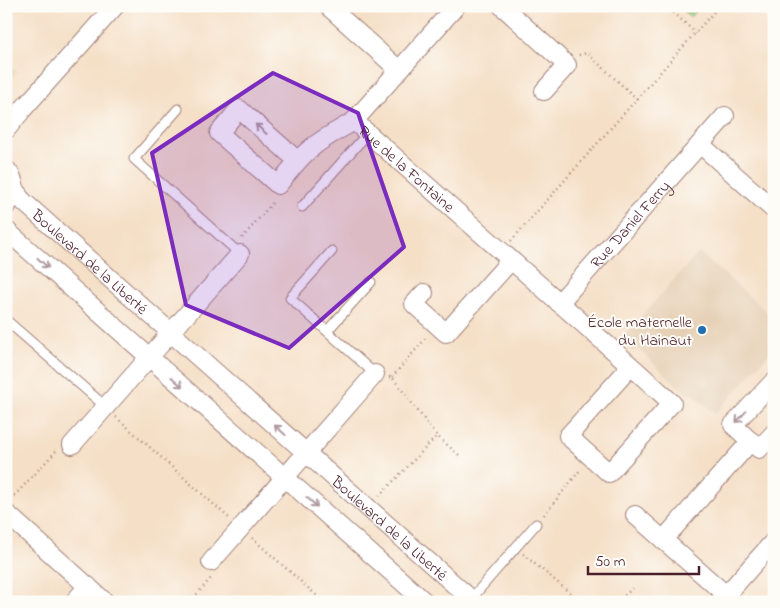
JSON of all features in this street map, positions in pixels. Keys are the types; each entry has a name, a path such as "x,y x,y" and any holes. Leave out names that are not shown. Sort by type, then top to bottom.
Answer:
{"street":[{"path":"6,130 115,6"},
{"path":"328,6 399,70"},
{"path":"354,121 456,6"},
{"path":"502,6 567,65 544,91"},
{"path":"278,185 219,133 239,109 298,161"},
{"name":"Rue Daniel Ferry","path":"559,303 725,116"},
{"name":"Rue de la Fontaine","path":"278,185 304,154 318,142 354,121 368,133 631,366 672,403 608,473 568,436 631,366"},
{"path":"700,144 774,210"},
{"name":"Boulevard de la Liberté","path":"6,168 11,175 19,197 25,204 472,600"},
{"path":"6,206 12,197 14,186"},
{"name":"Boulevard de la Liberté","path":"6,230 425,602"},
{"path":"72,445 240,254"},
{"path":"424,293 414,304 446,333 507,256"},
{"path":"211,562 306,453 384,376"},
{"path":"774,381 733,426 759,449 774,433"},
{"path":"663,540 750,441"},
{"path":"6,513 105,602"},
{"path":"635,515 723,598 774,540"},
{"path":"74,602 88,586"}],"lane":[{"path":"178,109 134,159 240,254"},
{"path":"302,208 368,133"},
{"path":"332,251 290,298 327,331 384,376"},
{"path":"327,331 371,282"},
{"path":"7,322 106,407"},
{"path":"472,600 536,524"}],"path":[{"path":"666,6 696,33"},
{"path":"507,256 637,99 719,6"},
{"path":"562,60 587,53 637,99"},
{"path":"240,254 242,237 282,191 278,185"},
{"path":"438,326 384,376 437,436 459,456"},
{"path":"106,407 324,602"},
{"path":"368,508 437,436"},
{"path":"6,497 15,494 64,443 72,445"},
{"path":"536,524 591,457"},
{"path":"516,547 581,602 622,598 635,586"},
{"path":"190,602 212,577 211,562"}],"highlighted area":[{"path":"273,73 358,113 404,247 289,348 186,305 152,153"}],"shaded area":[{"path":"6,61 17,72 6,84"},
{"name":"École maternelle du Hainaut","path":"699,252 774,318 774,348 715,414 692,393 689,396 637,348 633,352 619,341"}],"green space":[{"path":"679,6 700,6 690,17"}],"place":[{"name":"École maternelle du Hainaut","path":"702,330"}]}
